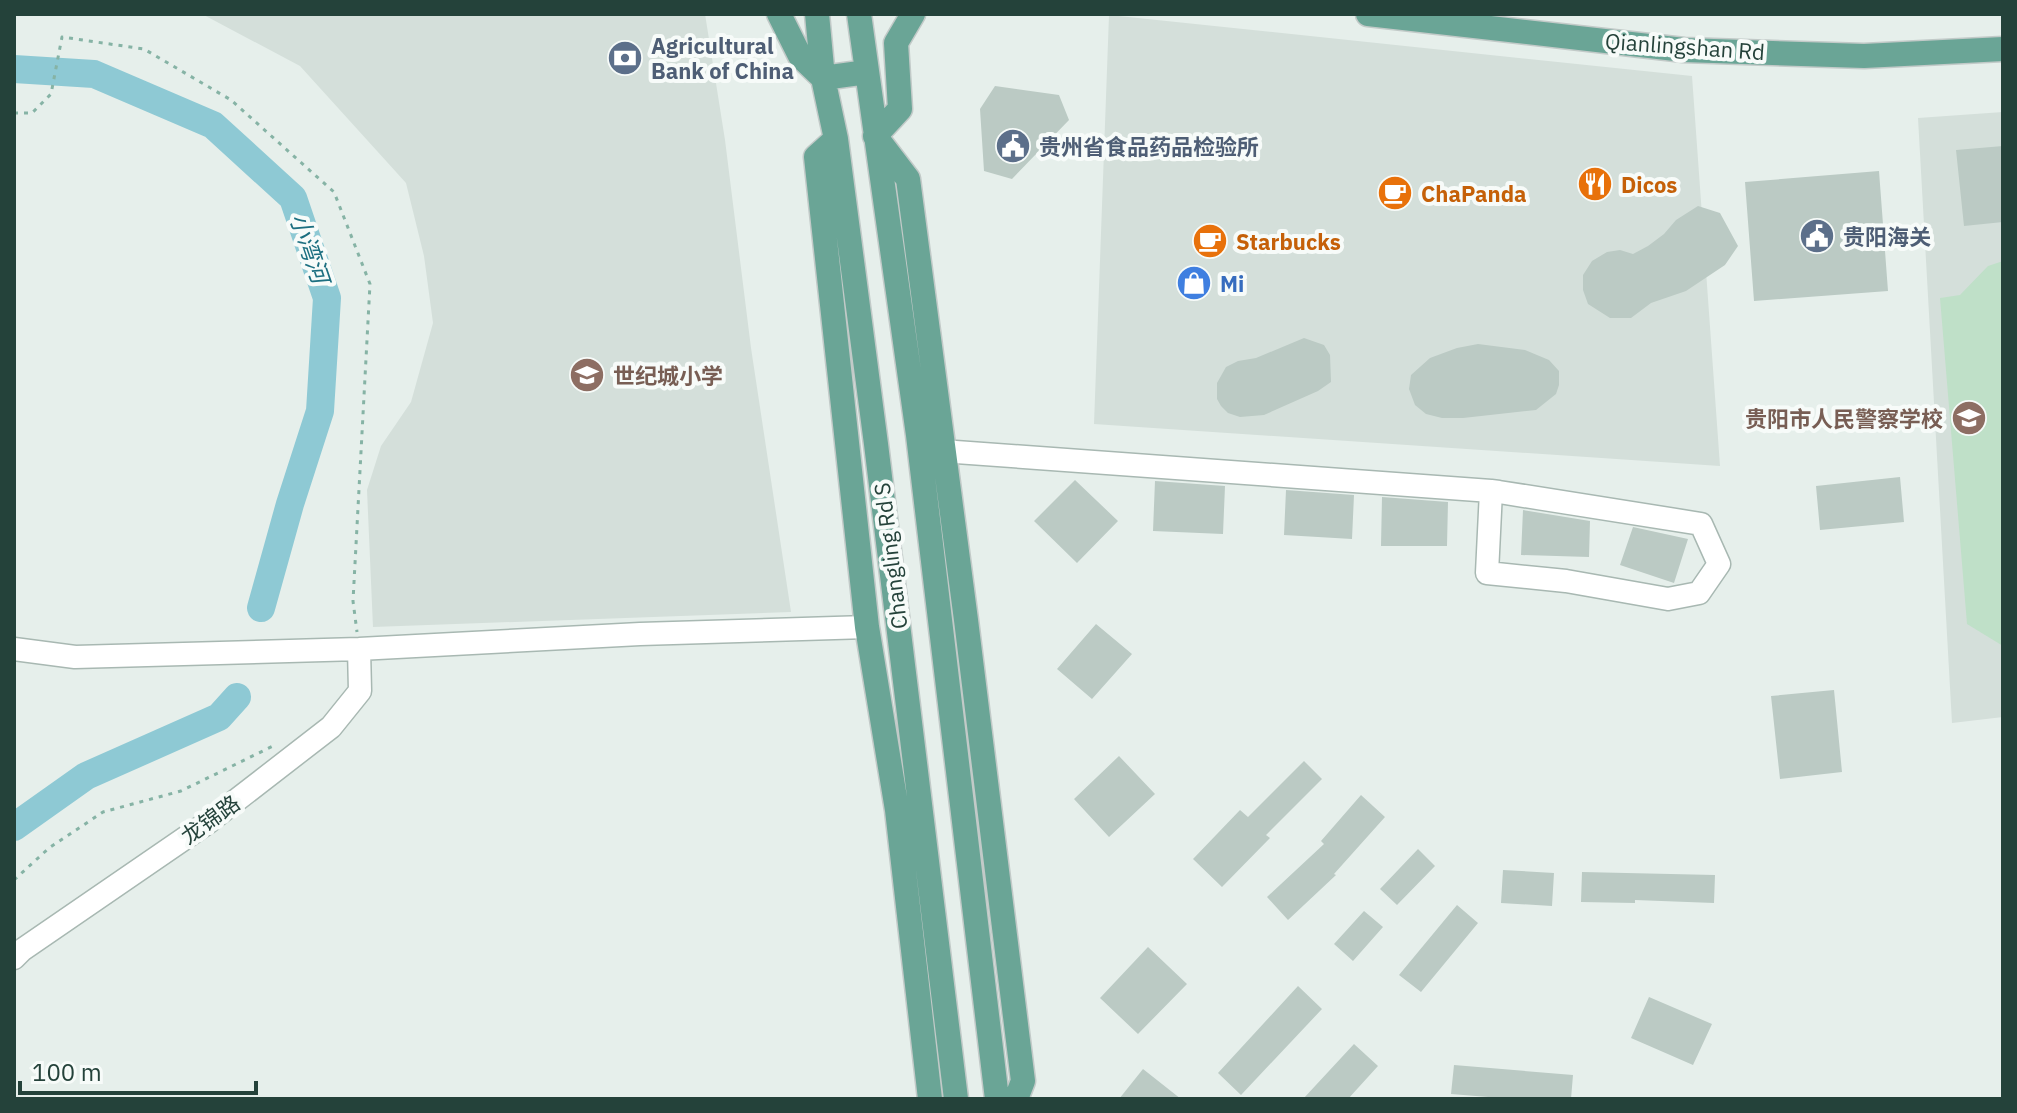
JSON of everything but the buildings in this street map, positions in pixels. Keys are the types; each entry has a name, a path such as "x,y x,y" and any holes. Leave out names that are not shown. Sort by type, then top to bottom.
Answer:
{"main road":[{"path":"779,14 800,56 823,78 867,72"},
{"name":"Changling Rd S","path":"817,14 823,78 836,139 876,444 956,1099"},
{"name":"Changling Rd S","path":"859,14 918,435 997,1099"},
{"path":"913,14 896,43 900,109 875,136 908,179 1023,1081 1016,1099"},
{"name":"Qianlingshan Rd","path":"1368,14 1684,50 1864,56 2003,49"},
{"path":"836,139 816,157 867,627 897,810 930,1099"}],"street":[{"path":"942,451 1491,491 1701,524 1719,564 1699,593 1668,599 1566,581 1487,573 1491,491"},
{"path":"14,649 75,657 359,649 640,634 867,627"},
{"name":"龙锦路","path":"14,958 207,823 331,727 360,691 359,649"}],"path":[{"path":"14,113 32,113 51,94 62,37 144,49 231,100 334,192 370,284 353,601 359,649"},
{"path":"14,880 49,848 103,812 181,791 280,743"}],"shaded area":[{"name":"世纪城小学","path":"202,14 705,14 791,612 373,627 367,490 381,446 411,402 433,323 424,256 406,183 300,66"},
{"path":"1109,15 1692,76 1720,466 1094,424"},
{"name":"贵阳市人民警察学校","path":"2003,112 2003,717 1952,723 1918,118"}],"green space":[{"path":"2003,261 2003,646 1967,624 1940,298 1960,295 1988,266"}],"waterway":[{"name":"小湾河","path":"14,69 94,74 213,125 293,198 327,298 320,411 261,608"},
{"name":"小湾河","path":"14,827 86,776 219,717 237,697"}],"place":[{"name":"Agricultural Bank of China","path":"625,58"},
{"name":"贵州省食品药品检验所","path":"1013,146"},
{"name":"Dicos","path":"1595,184"},
{"name":"ChaPanda","path":"1395,193"},
{"name":"贵阳海关","path":"1817,236"},
{"name":"Starbucks","path":"1210,241"},
{"name":"Mi","path":"1194,283"},
{"name":"世纪城小学","path":"587,375"},
{"name":"贵阳市人民警察学校","path":"1969,418"}]}
